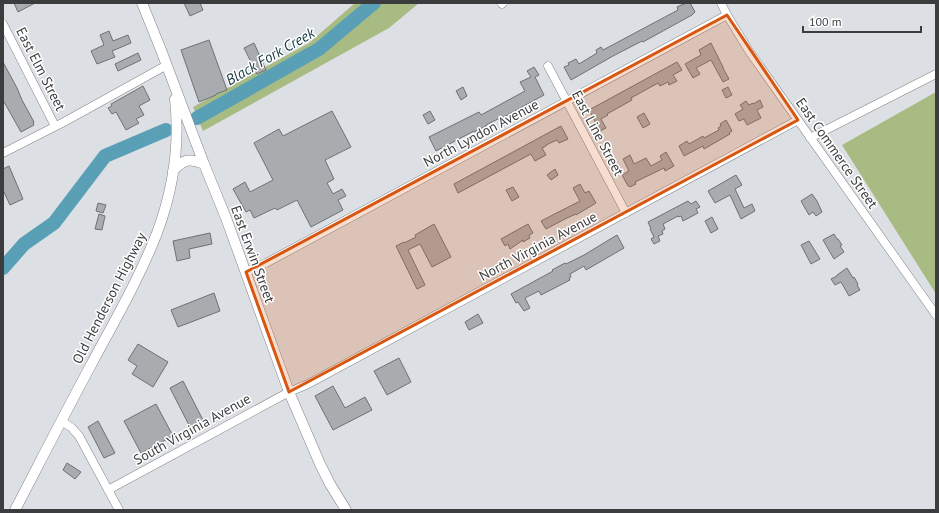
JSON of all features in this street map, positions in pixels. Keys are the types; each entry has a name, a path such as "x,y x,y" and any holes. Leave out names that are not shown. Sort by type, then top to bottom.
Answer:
{"main road":[{"name":"East Erwin Street","path":"142,3 226,218 289,392 320,464 346,510"},
{"name":"Old Henderson Highway","path":"15,510 129,295 163,217 176,150 177,118 173,83"},
{"path":"173,171 181,162 186,160 196,160 204,164"}],"street":[{"name":"East Commerce Street","path":"721,3 727,16 749,51 936,314"},
{"name":"North Lyndon Avenue","path":"246,272 273,259 727,16"},
{"name":"East Elm Street","path":"3,24 55,126"},
{"path":"3,154 167,65"},
{"name":"East Line Street","path":"548,66 626,213"},
{"path":"810,138 936,74"},
{"name":"North Virginia Avenue","path":"289,392 308,384 798,120"},
{"name":"South Virginia Avenue","path":"108,490 289,392"},
{"path":"61,421 71,427 79,436 119,510"}],"highlighted area":[{"path":"727,15 798,120 289,392 246,272"}],"green space":[{"path":"355,3 419,3 389,28 203,131 193,107 309,43"},
{"path":"936,92 936,294 842,145"}],"building":[{"path":"14,3 35,3 18,12"},
{"path":"184,3 200,3 203,10 190,16"},
{"path":"690,3 695,12 692,15 643,42 642,41 613,56 571,80 564,67 569,65 568,63 576,59 579,64 597,53 596,50 601,47 603,50 678,10 677,7"},
{"path":"109,31 113,41 128,35 131,43 112,51 115,57 97,64 91,51 104,45 100,35"},
{"path":"209,40 227,90 199,102 181,50"},
{"path":"254,43 266,70 257,74 244,48"},
{"path":"711,43 729,79 723,82 711,60 696,68 700,74 693,78 685,64 701,55 699,50"},
{"path":"138,53 141,60 118,71 115,64"},
{"path":"3,62 34,122 34,125 21,132 3,100"},
{"path":"677,62 682,70 673,75 677,81 669,85 668,82 660,86 658,83 631,98 632,100 601,119 606,128 600,131 589,110"},
{"path":"534,67 539,75 535,77 544,95 436,151 429,137 479,112 481,115 525,91 520,82 531,77 527,71"},
{"path":"143,86 150,100 139,106 144,115 136,119 139,123 126,130 116,112 112,114 108,108 112,106 111,104"},
{"path":"463,87 467,96 461,100 456,91"},
{"path":"728,87 732,95 726,98 722,90"},
{"path":"760,100 763,107 757,110 761,118 747,125 744,119 739,121 735,114 743,109 740,105 746,101 749,105"},
{"path":"332,111 351,147 325,160 334,179 327,183 333,194 342,189 346,196 338,200 343,210 311,227 297,200 277,210 275,208 254,218 250,210 246,212 233,189 245,182 250,192 273,180 254,143 279,129 283,136"},
{"path":"430,111 435,120 428,124 423,115"},
{"path":"644,113 650,124 643,128 637,117"},
{"path":"726,120 732,131 729,133 730,134 704,149 703,146 684,156 679,146 687,141 689,144 703,136 704,138 719,130 718,128 721,126 720,124"},
{"path":"561,126 568,139 559,143 557,140 546,145 542,148 546,155 535,161 531,154 458,193 454,184"},
{"path":"666,152 674,166 665,171 664,168 635,182 636,184 630,187 628,186 622,175 629,171 623,159 630,155 634,164 646,158 651,166 662,160 660,156"},
{"path":"9,166 23,199 10,205 3,190 3,169"},
{"path":"555,169 558,175 551,180 547,175"},
{"path":"736,175 742,185 735,189 744,208 752,204 755,211 741,219 730,195 715,203 708,191"},
{"path":"580,184 585,193 589,191 596,203 576,215 546,229 541,221 580,201 573,188"},
{"path":"513,187 519,197 512,201 506,190"},
{"path":"812,194 822,212 816,216 813,212 809,215 801,201"},
{"path":"688,201 691,204 696,201 700,207 696,209 698,213 683,221 681,216 678,216 663,224 665,229 662,231 663,234 658,236 660,241 654,244 651,239 654,237 648,222"},
{"path":"98,203 106,205 103,213 96,211"},
{"path":"99,214 105,216 102,230 95,229"},
{"path":"712,217 718,229 711,233 705,221"},
{"path":"434,224 451,257 432,267 420,244 408,250 425,285 417,289 396,246 416,237 415,235"},
{"path":"528,224 533,233 529,235 530,238 523,242 523,240 510,249 508,244 505,246 501,239"},
{"path":"210,233 212,244 189,249 190,258 177,261 173,241"},
{"path":"834,234 842,245 840,246 844,252 834,259 823,240"},
{"path":"617,235 624,248 586,270 584,266 570,274 570,280 541,295 539,291 525,298 530,308 524,311 518,302 516,303 511,294 565,263 566,264 584,255"},
{"path":"809,241 820,259 811,264 801,245"},
{"path":"847,268 853,278 854,277 860,290 849,296 841,282 835,285 831,279"},
{"path":"214,293 220,311 178,327 171,310"},
{"path":"478,314 483,323 469,330 465,322"},
{"path":"138,344 168,362 153,387 132,374 137,366 128,360"},
{"path":"399,358 411,382 387,395 374,371"},
{"path":"183,381 203,420 190,427 170,388"},
{"path":"333,386 345,408 365,397 372,410 333,430 315,396"},
{"path":"156,404 173,436 141,453 124,421"},
{"path":"98,421 115,453 104,458 88,427"},
{"path":"67,463 81,472 75,479 63,470"}],"waterway":[{"name":"Black Fork Creek","path":"197,118 319,49 374,3"},
{"name":"Black Fork Creek","path":"3,268 24,244 54,223 105,156 166,130"}]}
